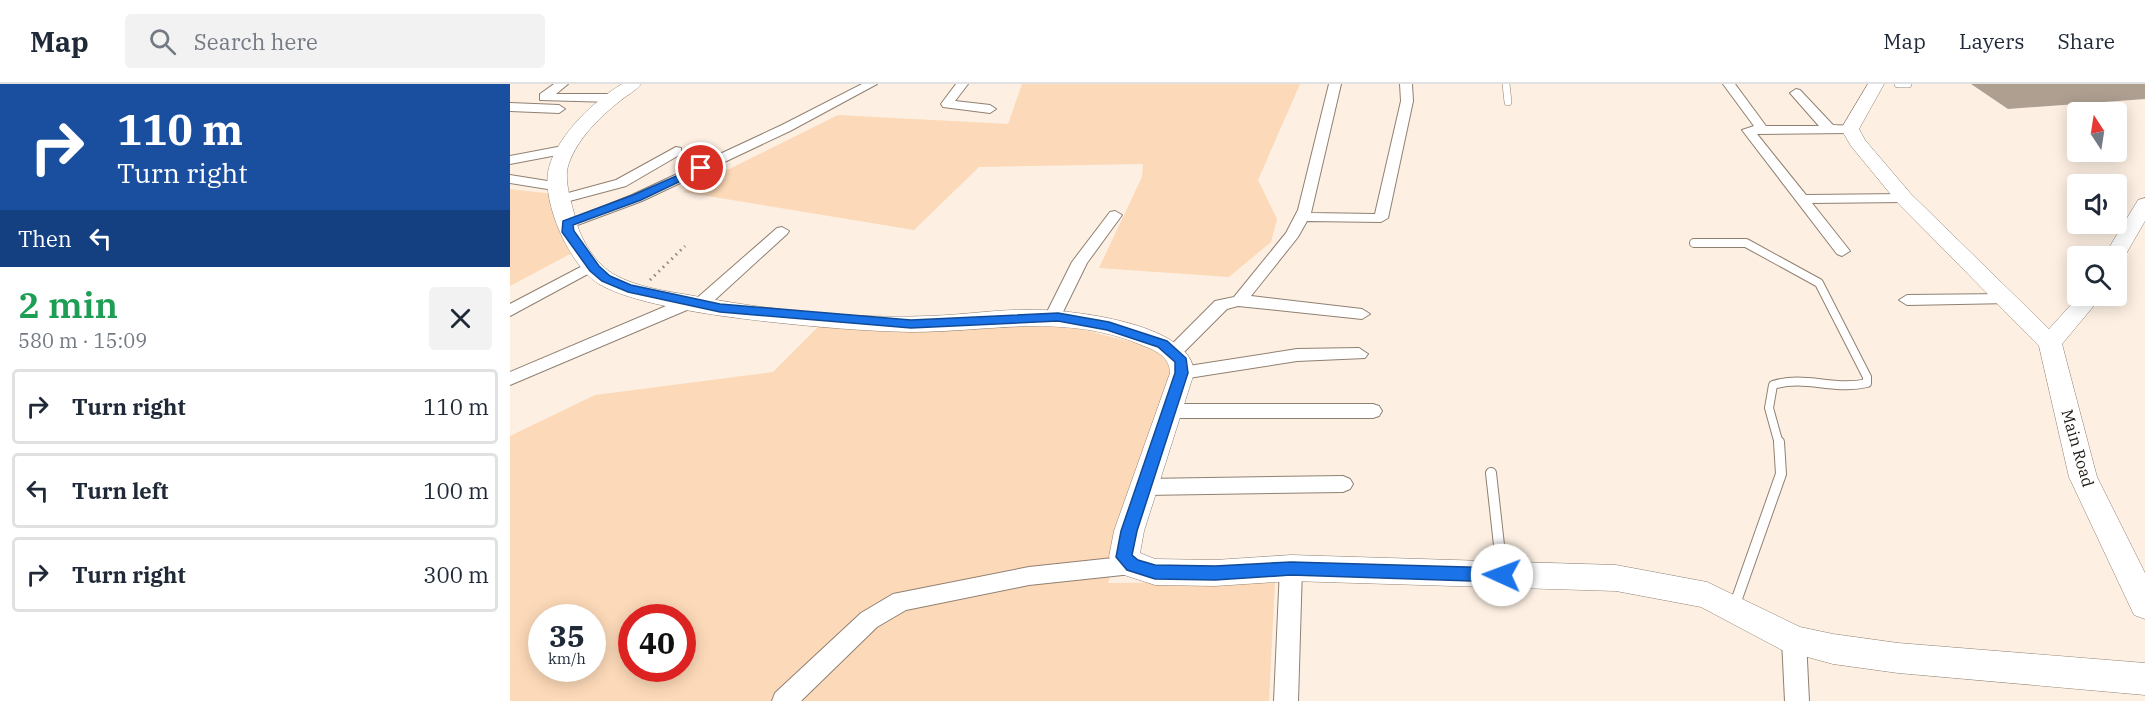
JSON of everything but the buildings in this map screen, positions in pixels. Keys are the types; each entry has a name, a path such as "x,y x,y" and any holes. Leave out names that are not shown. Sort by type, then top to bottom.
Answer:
{"street":[{"path":"562,84 544,98 615,98"},
{"path":"842,84 869,85"},
{"path":"962,84 947,104 990,109"},
{"path":"1239,301 1293,234 1302,217 1335,84"},
{"path":"1302,217 1381,218 1407,101 1406,84"},
{"path":"1730,84 1762,129"},
{"path":"510,179 563,203 637,198 786,128 869,85"},
{"path":"1871,85 1850,129 1857,142 1904,198 2050,343 2082,306"},
{"path":"1796,93 1829,129"},
{"path":"510,107 615,98"},
{"path":"615,98 568,149 557,170 568,232 592,266 606,279 638,290 695,302 808,317 911,324 1052,318 1109,326 1162,344 1178,362"},
{"path":"1842,251 1748,133 1752,129 1850,129"},
{"path":"510,160 568,149"},
{"path":"563,203 621,183 675,151"},
{"path":"1801,199 1904,198"},
{"path":"2120,246 2145,204"},
{"path":"1052,318 1080,262 1115,215"},
{"path":"510,379 695,302 782,231"},
{"path":"510,311 592,266"},
{"path":"1907,300 2005,299"},
{"path":"1132,565 1124,557 1129,531 1169,411 1178,362 1221,305 1239,301 1362,314"},
{"name":"Main Road","path":"2050,343 2084,477 2145,605"},
{"path":"1178,362 1359,354"},
{"path":"1169,411 1373,411"},
{"path":"1144,487 1343,484"},
{"path":"784,701 869,620 901,602 1029,576 1132,565 1155,572 1215,573 1291,568 1616,578 1707,595 1794,640 1833,649 1898,658 2145,679"},
{"path":"1286,701 1291,568"},
{"path":"1794,640 1797,701"}],"lane":[{"path":"1506,84 1508,102"},
{"path":"1898,84 1908,84"},
{"path":"1694,243 1746,243 1819,283 1867,377 1867,383 1857,387 1798,379 1773,385 1768,398 1772,424 1780,440 1784,457 1781,474 1734,607"},
{"path":"1491,472 1502,575"}],"path":[{"path":"638,290 685,246"}],"shaded area":[{"path":"1022,84 1300,84 1258,180 1277,219 1271,242 1229,277 1099,268 1142,177 1143,164 979,167 914,230 683,192 838,115 1008,124"},
{"path":"510,189 553,194 572,253 510,286"},
{"path":"820,325 1068,326 1156,348 1174,363 1108,583 1275,582 1269,701 510,701 510,436 595,395 773,372"}],"route":[{"path":"701,168 637,198 567,224 568,232 595,269 606,279 628,288 720,308 911,324 1058,317 1109,326 1162,344 1174,352 1181,361 1182,373 1129,531 1124,557 1132,565 1155,572 1215,573 1291,568 1502,575"}]}
